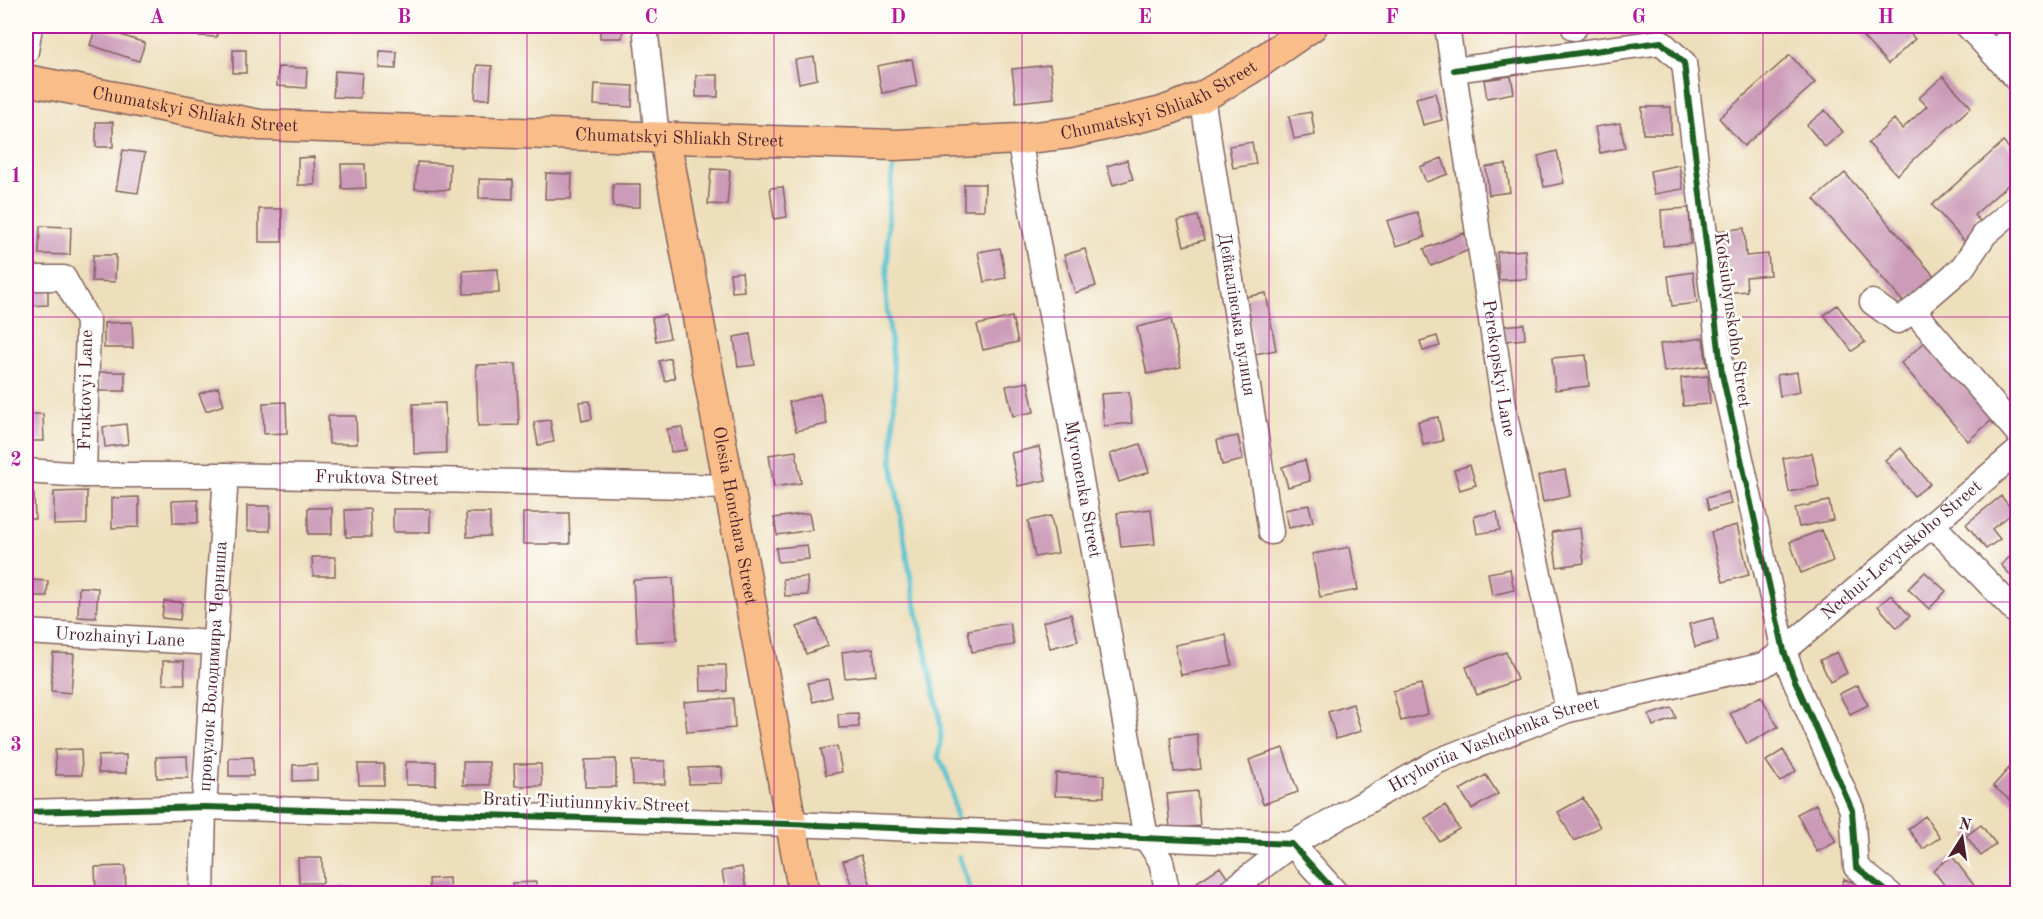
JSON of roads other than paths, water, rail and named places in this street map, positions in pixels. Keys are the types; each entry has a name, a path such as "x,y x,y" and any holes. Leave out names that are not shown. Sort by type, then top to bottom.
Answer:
{"main road":[{"name":"Chumatskyi Shliakh Street","path":"26,80 260,125 895,145 1019,139 1070,133 1150,115 1202,97 1250,69 1312,26"},
{"name":"Olesia Honchara Street","path":"661,138 804,894"}],"street":[{"path":"26,51 30,26"},
{"path":"645,26 661,138"},
{"name":"Perekopskyi Lane","path":"1447,26 1506,420 1568,710"},
{"path":"1968,26 2018,80"},
{"path":"1993,53 2018,32"},
{"name":"Kotsiubynskoho Street","path":"1454,70 1660,42 1683,63 1722,374 1784,651 1852,810 1856,867 1867,885 1890,894"},
{"name":"Дейкалівська вулиця","path":"1202,97 1271,532"},
{"name":"Myronenka Street","path":"1019,139 1146,838"},
{"path":"1872,302 1898,321 1962,268 1984,234 2018,206"},
{"name":"Fruktovyi Lane","path":"26,278 64,278 88,321 84,475"},
{"path":"1913,310 2018,433"},
{"name":"Nechui-Levytskoho Street","path":"1784,651 2018,451"},
{"name":"Fruktova Street","path":"26,471 84,475 226,475 728,487"},
{"name":"провулок Володимира Черниша","path":"202,894 204,807 226,475"},
{"path":"1932,524 2018,614"},
{"name":"Urozhainyi Lane","path":"26,632 215,643"},
{"name":"Hryhoriia Vashchenka Street","path":"1227,894 1292,844 1438,761 1568,710 1764,665 1784,651"},
{"name":"Brativ Tiutiunnykiv Street","path":"26,812 204,807 790,824 1292,844"},
{"path":"1146,838 1161,861 1168,894"},
{"path":"1292,844 1337,894"}],"waterway":[{"path":"893,169 889,205 886,296 895,381 892,463 913,593 939,714 941,737 938,757 949,780 957,822"},
{"path":"959,857 972,894"}]}
